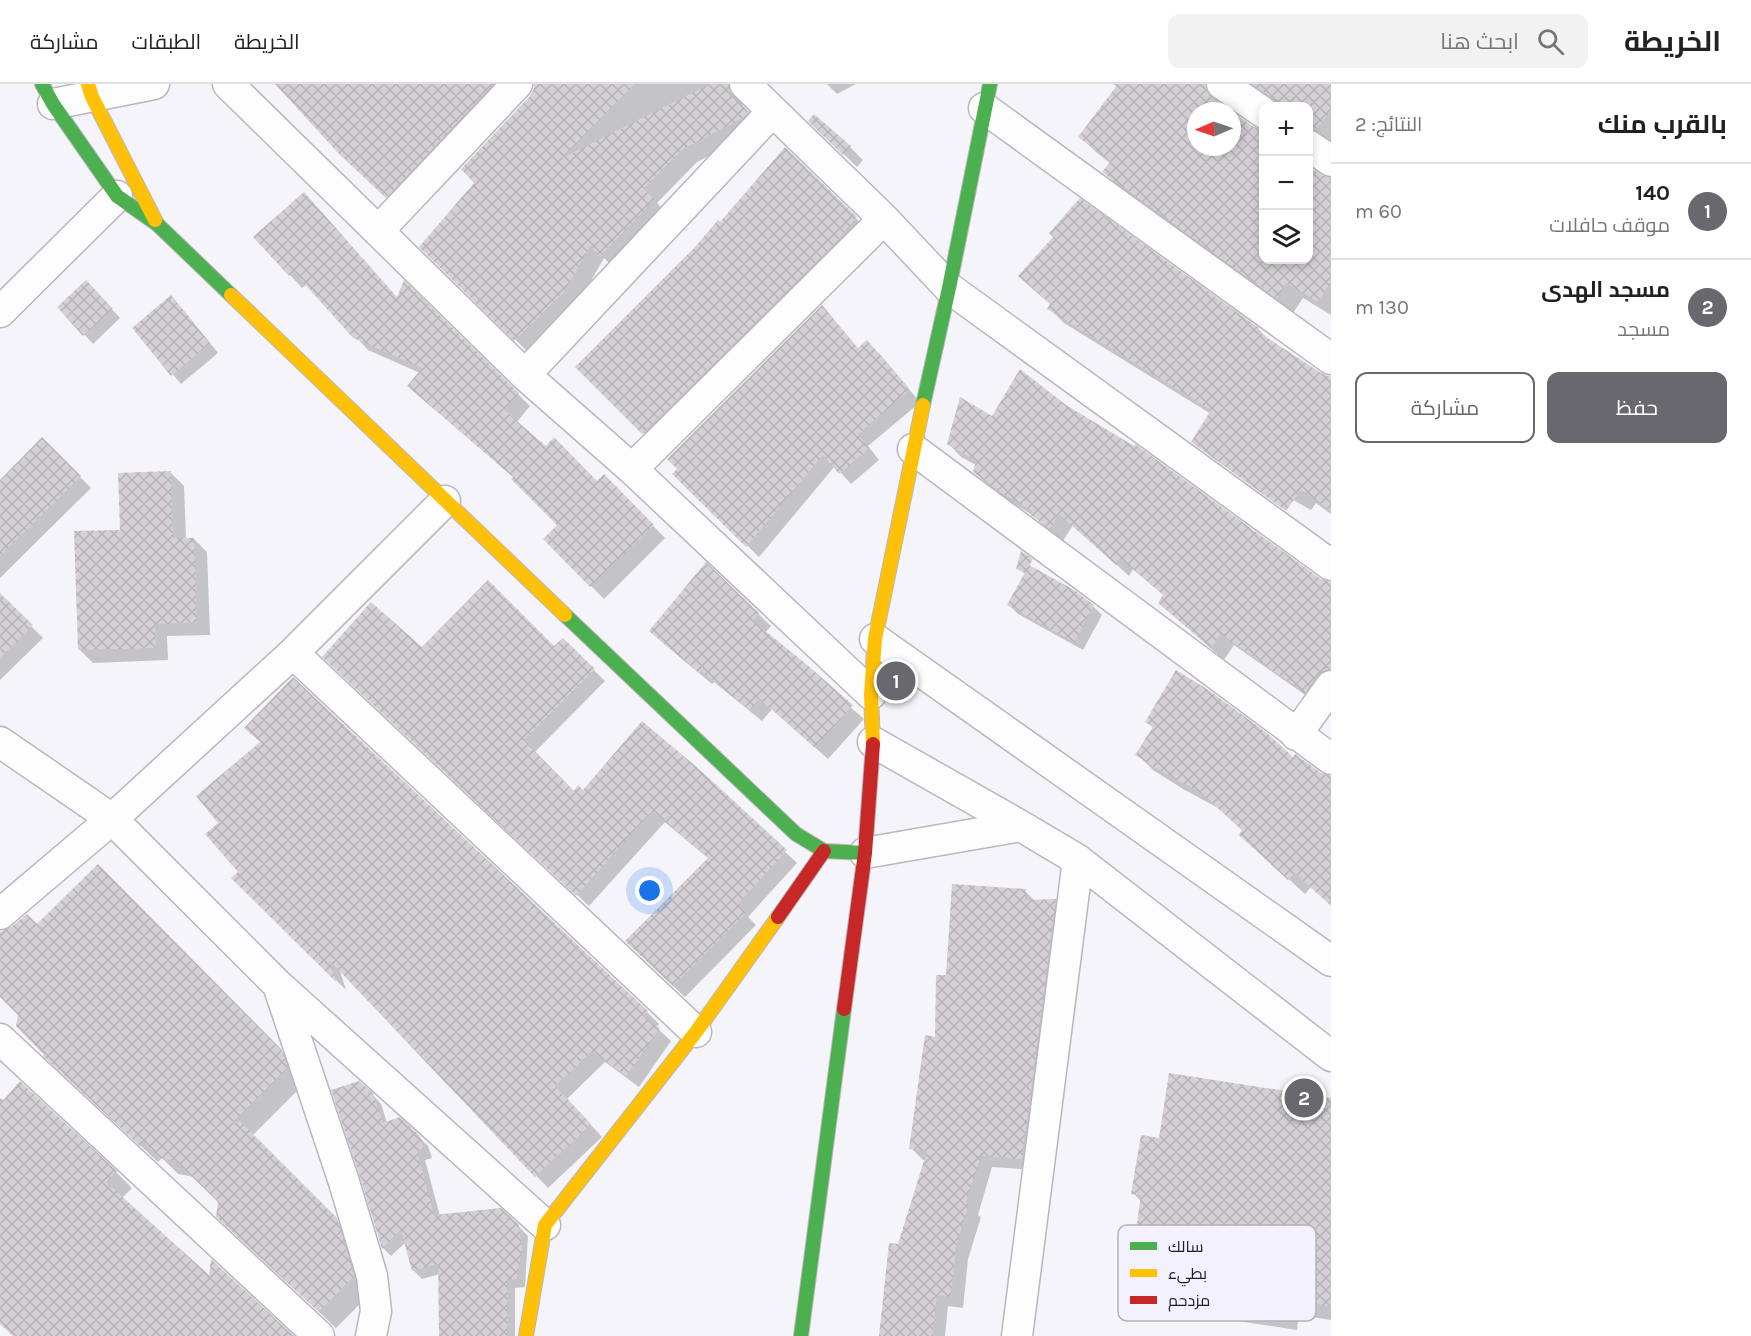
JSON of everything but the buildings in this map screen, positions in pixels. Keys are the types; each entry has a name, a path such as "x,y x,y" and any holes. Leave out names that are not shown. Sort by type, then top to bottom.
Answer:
{"street":[{"path":"154,84 48,94 117,196 157,224 796,834 824,851 865,853 1021,826"},
{"path":"228,84 525,375 632,470 871,694"},
{"path":"378,231 517,84"},
{"path":"746,84 884,219 949,288 1331,565"},
{"path":"1222,84 1259,110"},
{"path":"90,90 157,224"},
{"path":"801,1336 865,853 873,742 871,694 875,639 987,96 1329,354"},
{"path":"525,375 773,111"},
{"path":"1313,148 1331,161"},
{"path":"0,312 117,196"},
{"path":"632,470 884,219"},
{"path":"913,449 1331,759"},
{"path":"0,914 112,819 293,653 445,501"},
{"path":"875,639 1331,961"},
{"path":"293,653 696,1032"},
{"path":"1296,735 1331,686"},
{"path":"0,742 112,819 278,985 544,1225"},
{"path":"873,742 1078,860 1331,1056"},
{"path":"526,1336 544,1225 696,1032 824,851"},
{"path":"1017,1336 1078,860"},
{"path":"278,985 344,1182 372,1276 376,1311 371,1336"},
{"path":"0,1039 319,1336"}],"traffic: fast":[{"path":"42,84 53,104 117,196 157,224 231,295"},
{"path":"923,405 990,84"},
{"path":"565,615 796,834 824,851 865,853"},
{"path":"801,1336 844,1009"}],"traffic: slow":[{"path":"88,84 92,97 155,220"},
{"path":"231,295 565,615"},
{"path":"873,744 871,694 875,639 923,405"},
{"path":"526,1336 545,1225 696,1032 778,917"}],"traffic: jam":[{"path":"844,1009 865,853 873,744"},
{"path":"778,917 824,851"}],"place":[{"name":"140","path":"896,681"},
{"name":"مسجد الهدى","path":"1304,1098"}]}
